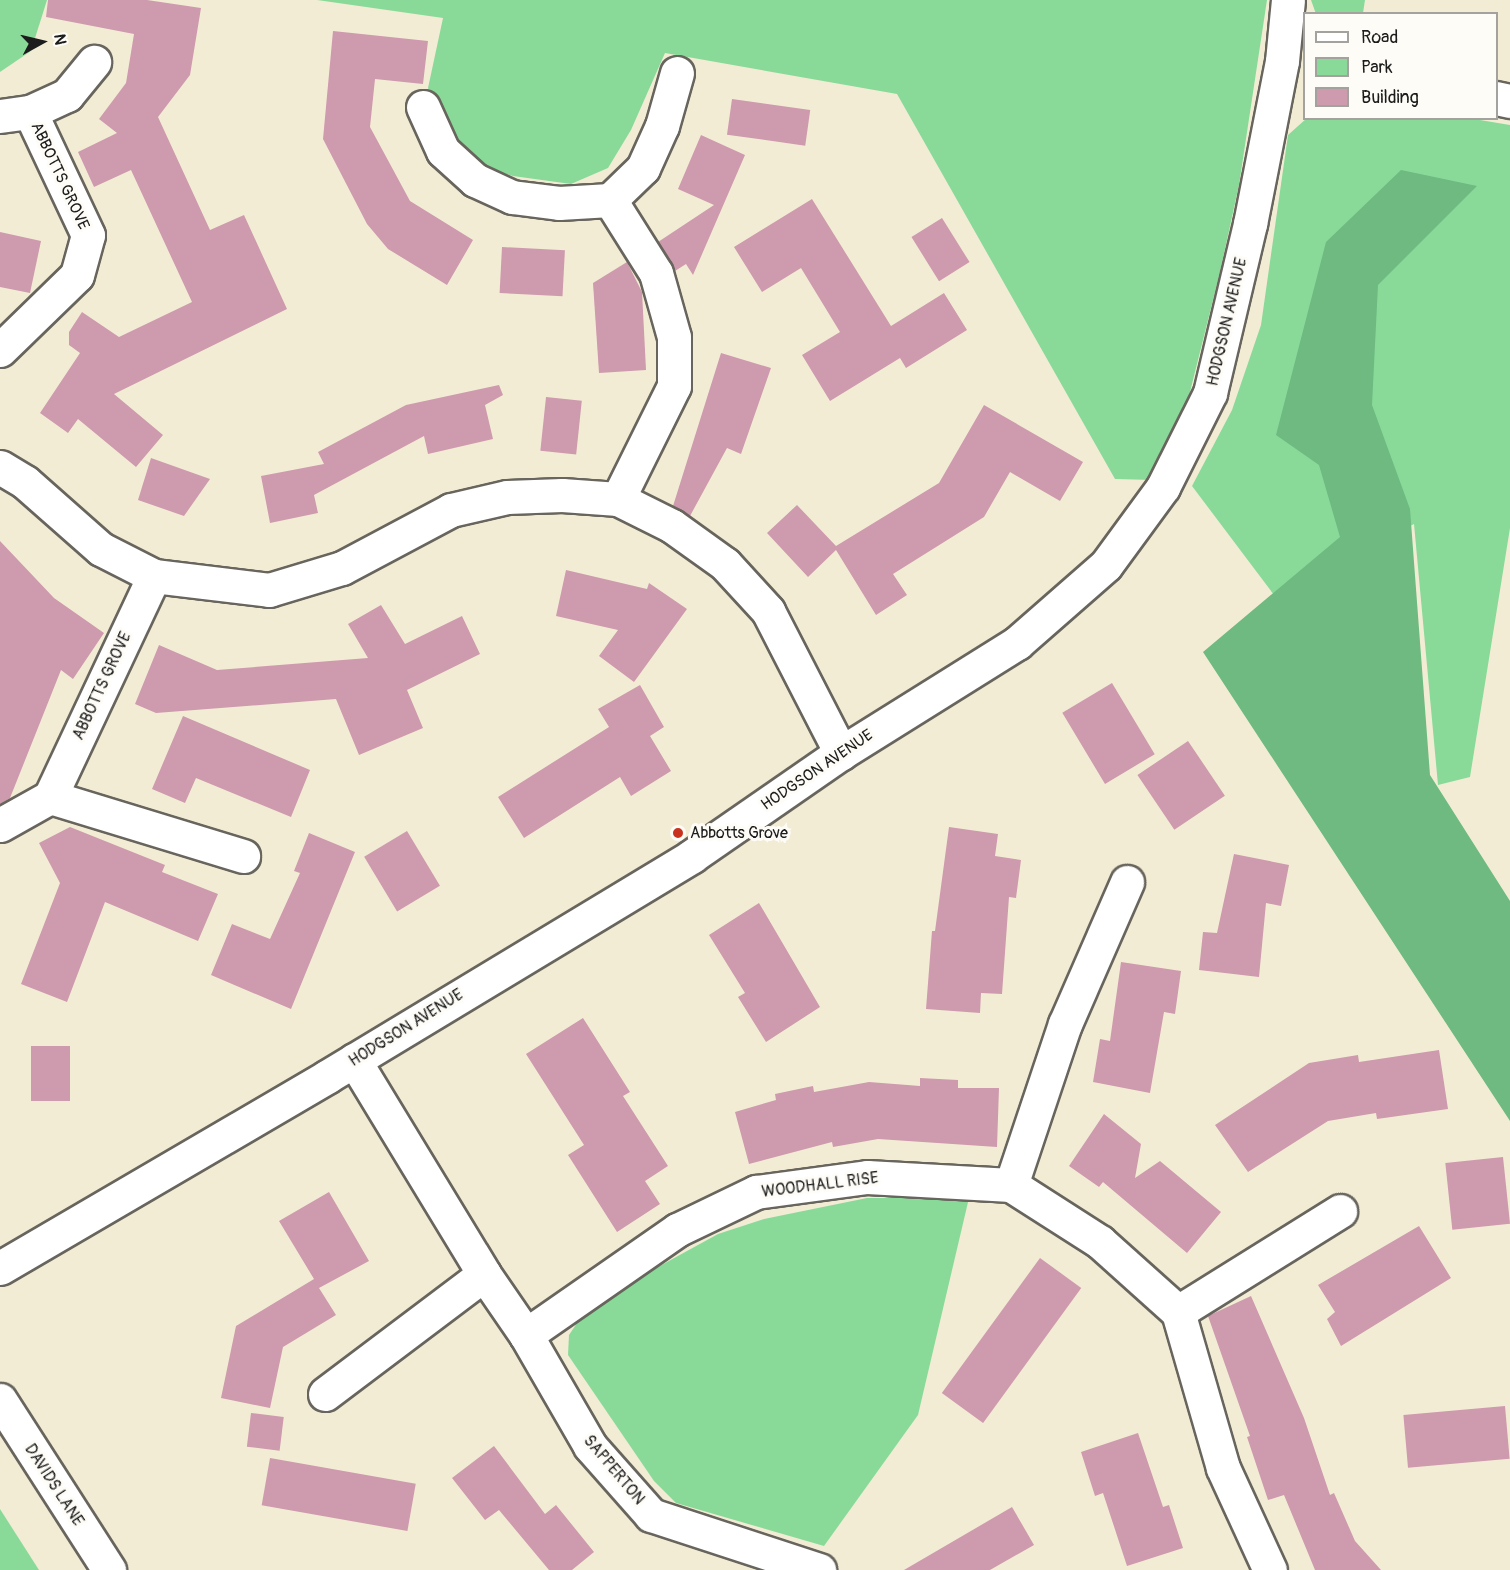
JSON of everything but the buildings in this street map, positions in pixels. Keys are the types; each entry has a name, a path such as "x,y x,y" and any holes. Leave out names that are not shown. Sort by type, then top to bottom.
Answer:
{"street":[{"name":"HODGSON AVENUE","path":"0,1269 354,1060 692,855 841,753 1017,643 1106,565 1163,487 1210,393 1250,224 1293,63 1288,0"},
{"path":"15,114 67,95 94,62"},
{"path":"423,107 443,151 475,180 512,197 559,203 610,200 643,168 662,126 677,74"},
{"name":"ABBOTTS GROVE","path":"0,350 76,275 88,235 15,114"},
{"path":"610,200 656,273 674,337 674,386 618,499"},
{"path":"0,467 25,482 101,549 154,576 269,590 342,568 451,510 507,497 562,495 618,499 672,526 725,564 768,610 841,753"},
{"name":"ABBOTTS GROVE","path":"50,796 154,576"},
{"path":"0,825 50,796 243,856"},
{"path":"1011,1185 1065,1024 1127,882"},
{"name":"SAPPERTON","path":"354,1060 484,1274 526,1335 590,1446 651,1515 819,1570"},
{"name":"WOODHALL RISE","path":"526,1335 677,1230 756,1192 867,1177 1011,1185 1100,1242 1178,1312"},
{"path":"1270,1570 1223,1468 1178,1312 1340,1211"},
{"path":"325,1394 484,1274"},
{"name":"DAVIDS LANE","path":"0,1400 109,1570"}],"green space":[{"path":"0,0 47,0 31,51 0,72"},
{"path":"317,0 1267,0 1239,185 1220,272 1189,396 1153,480 1115,479 897,94 665,53 631,130 608,168 571,184 513,176 478,165 445,133 428,88 443,18"},
{"path":"1311,0 1365,0 1363,12 1315,12"},
{"path":"1305,120 1480,120 1510,125 1510,528 1470,777 1438,785 1414,524 1274,595 1192,486 1232,410 1261,325 1288,135"},
{"path":"1401,170 1477,186 1378,285 1372,405 1410,509 1430,775 1510,901 1510,1121 1203,652 1340,537 1319,465 1276,435 1326,242"},
{"path":"867,1198 969,1198 918,1415 824,1546 676,1503 654,1481 568,1355 569,1335 577,1323 636,1279 718,1234 764,1219"},
{"path":"0,1509 39,1570 0,1570"}],"place":[{"name":"Abbotts Grove","path":"678,833"}]}
